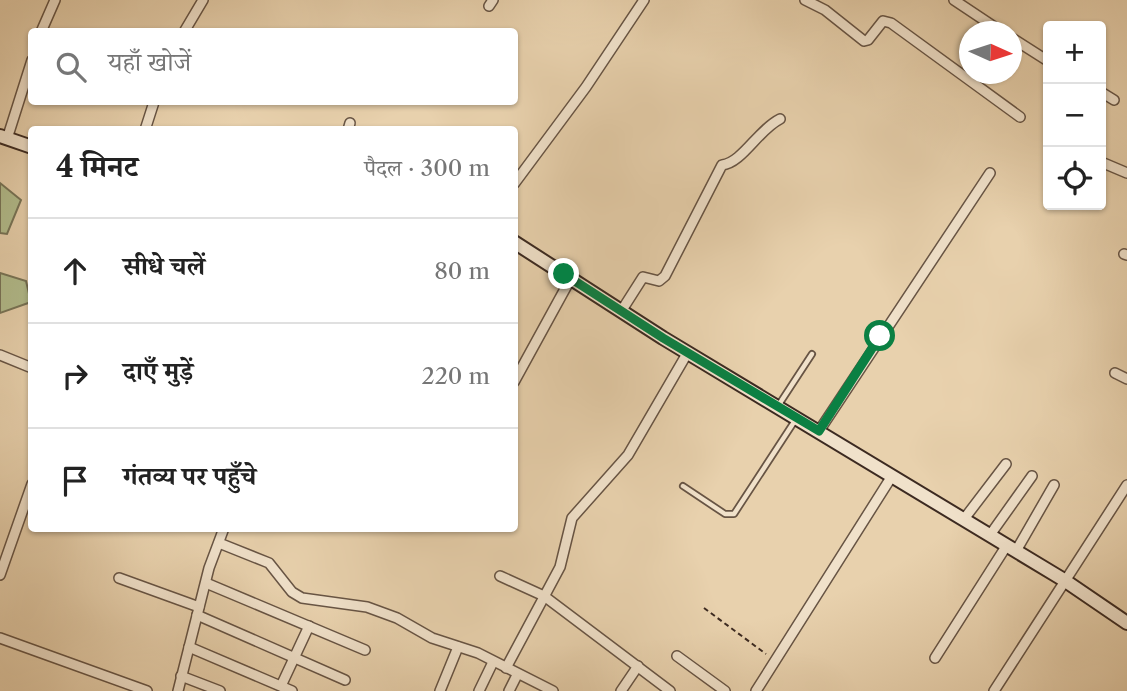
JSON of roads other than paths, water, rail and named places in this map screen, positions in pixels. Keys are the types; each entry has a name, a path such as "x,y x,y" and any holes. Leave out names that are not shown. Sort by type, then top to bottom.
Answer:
{"street":[{"path":"43,28 55,0"},
{"path":"186,28 203,0"},
{"path":"518,179 586,87 644,0"},
{"path":"805,0 825,9 864,41 868,40 883,21 891,23 1020,117"},
{"path":"954,0 986,21"},
{"path":"1022,44 1043,58"},
{"path":"28,71 4,137 28,146"},
{"path":"1106,95 1114,100"},
{"path":"146,126 153,105"},
{"path":"622,310 643,277 659,281 665,276 722,165 733,163 765,127 780,120"},
{"path":"1106,164 1127,173"},
{"path":"819,431 990,173"},
{"path":"518,245 777,407 1064,580 1127,623"},
{"path":"518,375 571,278"},
{"path":"506,668 565,553 572,518 628,455 688,352"},
{"path":"0,355 28,366"},
{"path":"1115,373 1127,379"},
{"path":"964,519 1006,464"},
{"path":"756,691 892,476"},
{"path":"990,535 1032,476"},
{"path":"935,658 1054,485"},
{"path":"994,691 1127,485"},
{"path":"0,575 28,495"},
{"path":"178,691 198,611 223,532"},
{"path":"219,542 269,563 292,592 302,598 331,604 359,604 478,653 550,690"},
{"path":"500,576 544,596 670,691"},
{"path":"119,578 198,611 345,680"},
{"path":"206,583 365,650"},
{"path":"281,686 309,626"},
{"path":"0,638 148,691"},
{"path":"189,647 292,691"},
{"path":"440,691 458,647"},
{"path":"677,656 725,691"},
{"path":"480,691 493,662"},
{"path":"621,691 638,666"},
{"path":"509,691 517,675"},
{"path":"181,676 219,691"}],"lane":[{"path":"777,407 812,354"},
{"path":"683,486 725,514 734,514 797,418"}]}
